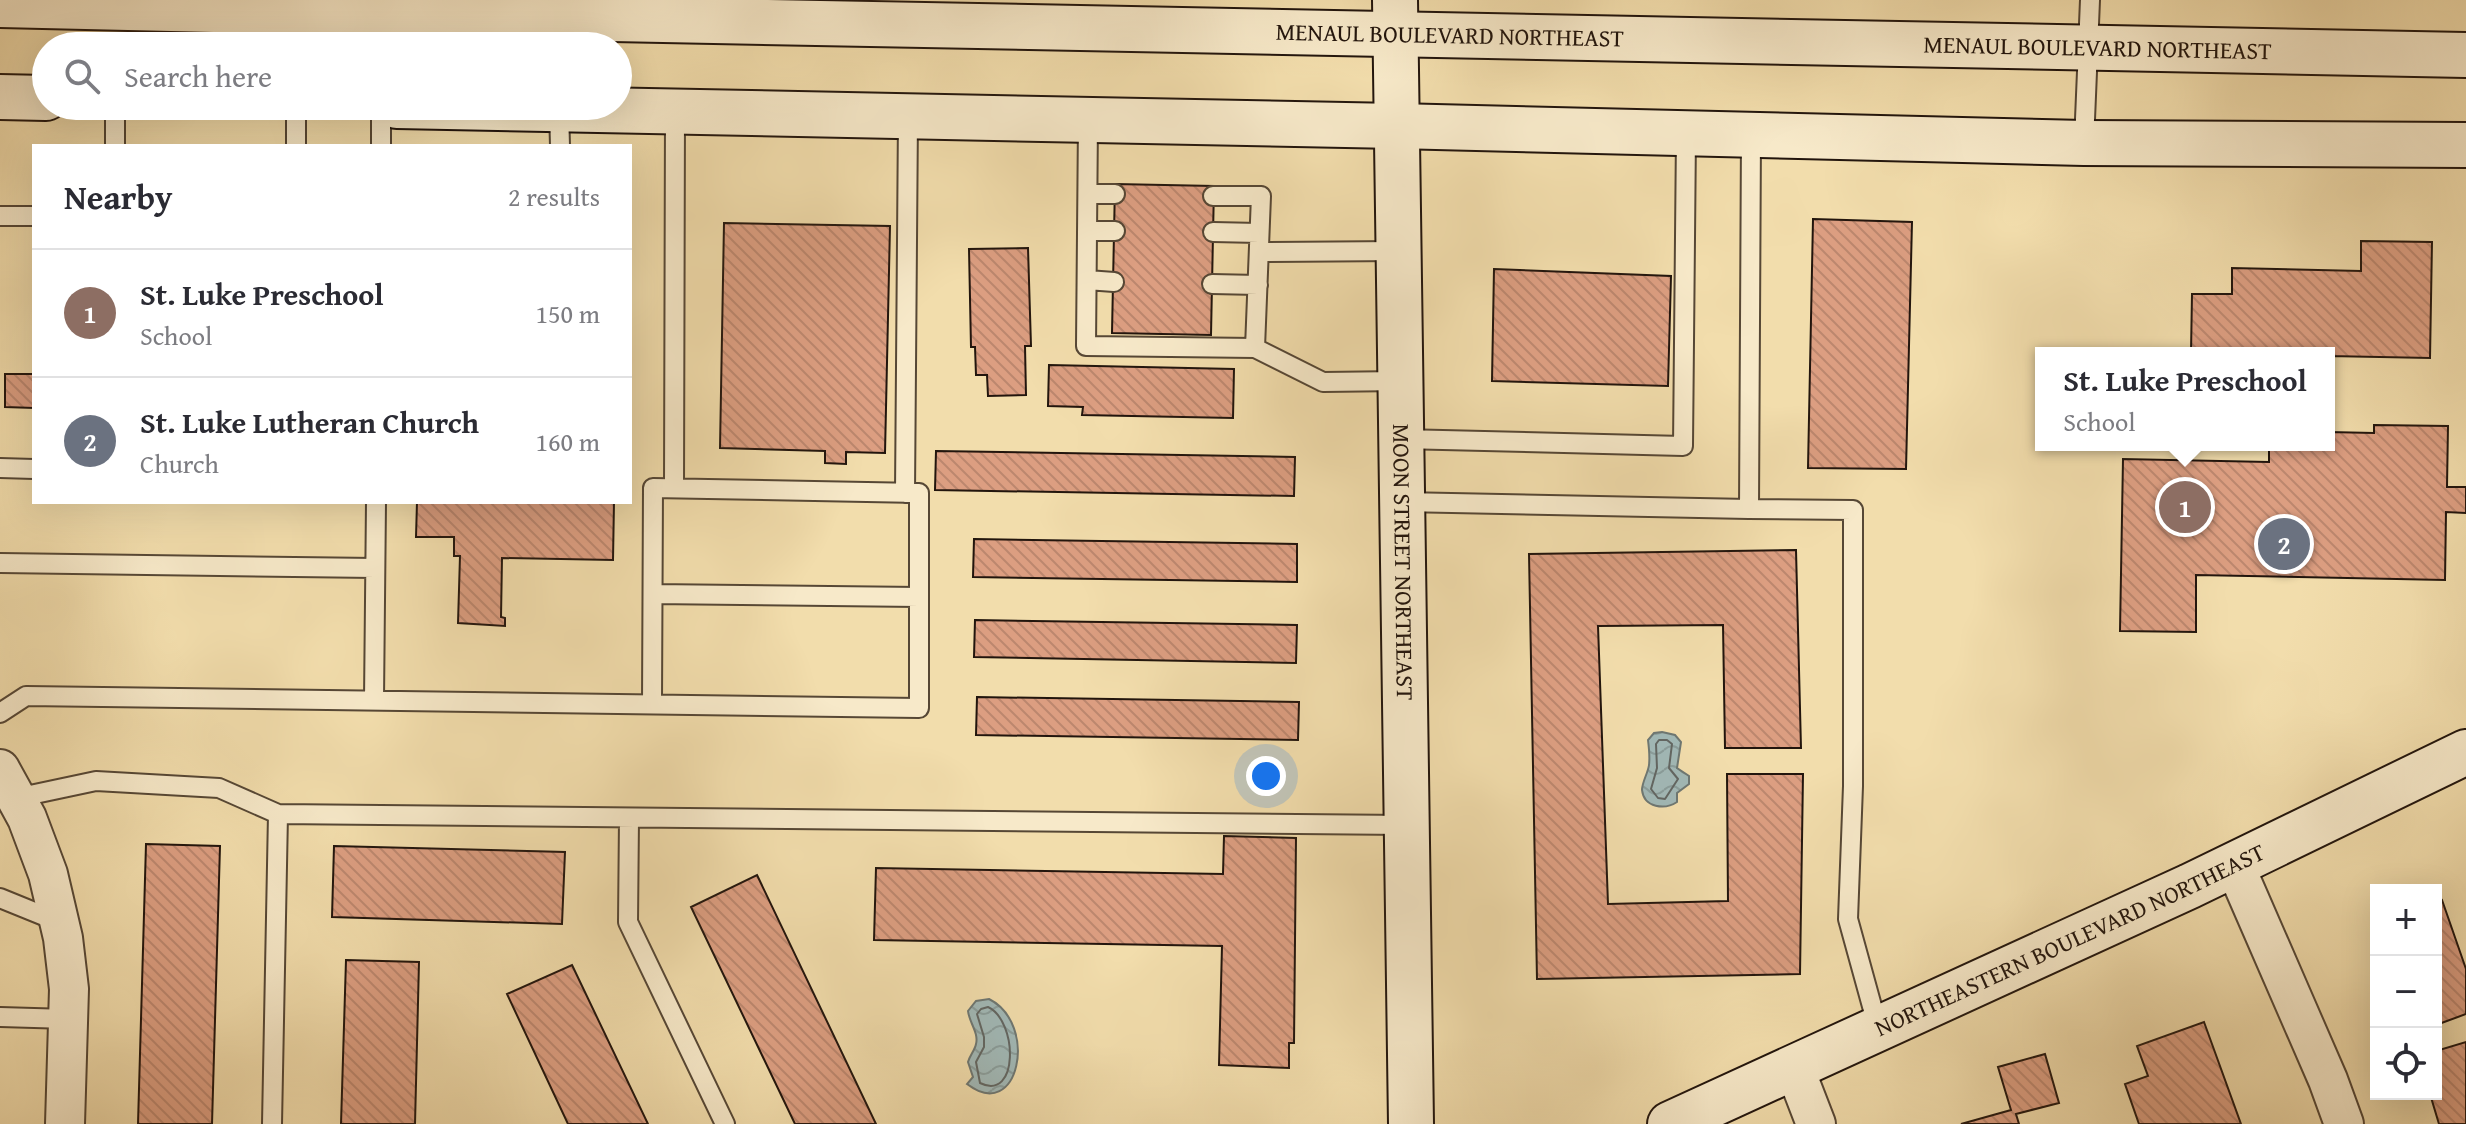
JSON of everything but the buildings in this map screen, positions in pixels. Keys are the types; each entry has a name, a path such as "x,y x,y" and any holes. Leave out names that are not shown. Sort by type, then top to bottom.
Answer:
{"main road":[{"name":"MENAUL BOULEVARD NORTHEAST","path":"0,5 571,17 1395,17 2089,49 2466,55"},
{"name":"MOON STREET NORTHEAST","path":"1395,17 1411,1124"},
{"path":"0,97 32,98"},
{"path":"632,115 675,112 908,116 2084,143 2466,145"},
{"name":"NORTHEASTERN BOULEVARD NORTHEAST","path":"1670,1124 2234,864 2466,752"}],"street":[{"path":"8,783 27,818 48,874 59,922 69,989 65,1124"},
{"path":"2234,864 2328,1080 2344,1124"},
{"path":"1794,1067 1816,1124"}],"lane":[{"path":"2084,143 2090,0"},
{"path":"674,488 675,112"},
{"path":"905,493 908,116"},
{"path":"115,120 115,144"},
{"path":"296,120 296,144"},
{"path":"381,120 381,144"},
{"path":"1088,121 1086,346 1255,348 1323,382 1401,381"},
{"path":"1401,439 1683,446 1686,134"},
{"path":"1749,509 1751,134"},
{"path":"1088,194 1115,194"},
{"path":"1213,196 1261,196 1255,348"},
{"path":"0,216 32,216"},
{"path":"1088,231 1115,231"},
{"path":"1213,232 1259,233"},
{"path":"1259,252 1398,251"},
{"path":"1087,280 1114,282"},
{"path":"1212,284 1258,285"},
{"path":"0,468 32,469"},
{"path":"0,713 26,696 919,708 919,493 653,488 652,703"},
{"path":"1402,502 1853,510 1853,786 1848,919 1878,1028"},
{"path":"374,700 376,504"},
{"path":"0,563 375,568"},
{"path":"653,594 919,597"},
{"path":"8,783 96,781 219,788 278,814 1406,825"},
{"path":"272,1124 278,814"},
{"path":"629,819 628,922 725,1124"},
{"path":"0,898 59,922"},
{"path":"0,1017 68,1019"}],"water":[{"path":"1654,733 1675,735 1681,742 1677,768 1689,776 1689,784 1677,793 1677,802 1656,806 1647,801 1642,790 1649,765 1648,740"},
{"path":"989,999 1005,1011 1014,1028 1018,1047 1016,1066 1010,1081 999,1091 985,1093 967,1084 973,1077 968,1062 977,1040 968,1011 976,1001"}],"place":[{"name":"St. Luke Preschool","path":"2185,507"},
{"name":"St. Luke Lutheran Church","path":"2284,544"}]}
